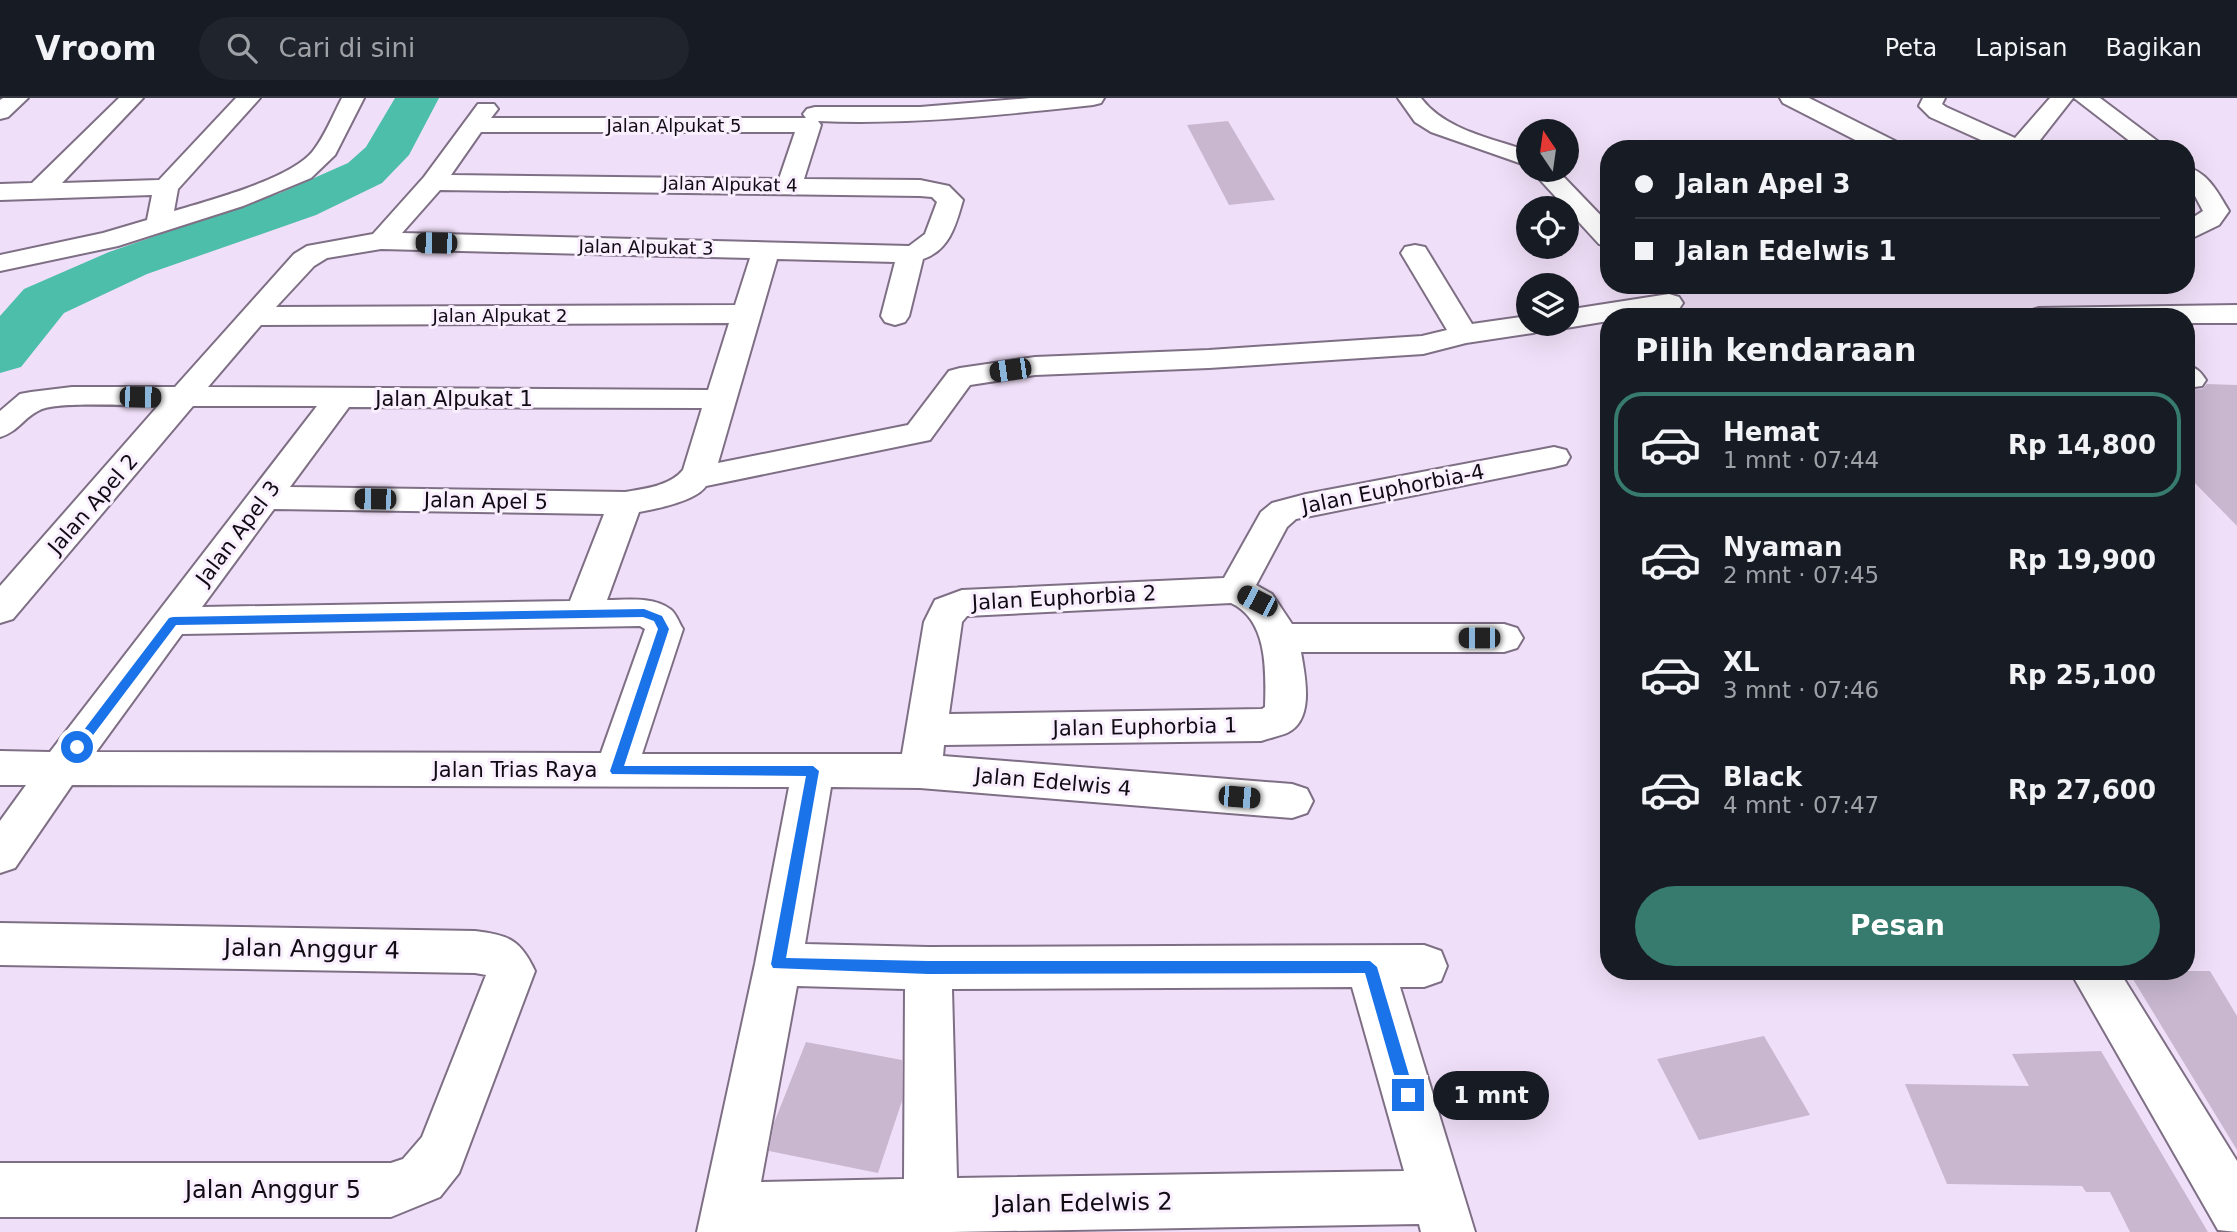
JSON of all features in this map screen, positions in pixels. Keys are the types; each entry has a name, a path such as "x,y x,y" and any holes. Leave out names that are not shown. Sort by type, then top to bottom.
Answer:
{"street":[{"path":"0,112 17,98"},
{"path":"40,190 132,98"},
{"path":"159,224 166,187 249,98"},
{"path":"0,263 66,250 159,224 234,201 302,173 323,155 353,98"},
{"name":"Jalan Alpukat 5","path":"433,182 481,117 814,112 883,117 1093,98"},
{"path":"1409,98 1423,117 1439,127 1516,155"},
{"path":"1934,98 1930,106 1938,112 2002,140"},
{"path":"2027,140 2062,98"},
{"path":"2085,98 2144,140"},
{"path":"1796,99 1875,140"},
{"path":"790,184 814,112"},
{"path":"381,241 433,182"},
{"name":"Jalan Alpukat 4","path":"433,182 790,184 940,191 950,200 940,234 932,246 911,254"},
{"path":"1554,182 1600,230"},
{"path":"2195,182 2204,190 2197,196 2216,211 2210,219 2195,228"},
{"path":"0,192 166,187"},
{"name":"Jalan Alpukat 3","path":"253,316 304,260 317,252 381,241 911,254"},
{"path":"694,478 723,399 766,249"},
{"path":"1415,253 1464,334"},
{"path":"895,316 911,254"},
{"path":"1631,308 1667,302"},
{"path":"1579,317 1600,313"},
{"name":"Jalan Alpukat 2","path":"253,316 748,314"},
{"path":"2195,314 2237,314"},
{"name":"Jalan Apel 2","path":"0,610 253,316"},
{"name":"Jalan Apel 5","path":"264,498 625,503 657,498 691,484 694,478 919,433 960,377 1035,366 1221,359 1423,345 1464,334 1516,326"},
{"name":"Jalan Alpukat 1","path":"0,427 18,409 31,401 72,396 723,399"},
{"name":"Jalan Apel 3","path":"0,855 61,768 339,398"},
{"name":"Jalan Euphorbia-4","path":"1235,590 1263,535 1283,512 1306,505 1554,457"},
{"path":"583,614 625,503"},
{"path":"1235,590 1257,601 1269,616 1279,638 1504,638"},
{"name":"Jalan Euphorbia 2","path":"920,771 943,622 948,609 962,603 983,600 1235,590"},
{"path":"173,621 644,613 658,619 664,629 616,771"},
{"name":"Jalan Euphorbia 1","path":"926,730 1261,725 1275,721 1285,713 1279,638"},
{"name":"Jalan Trias Raya","path":"0,768 813,771"},
{"path":"726,1220 778,964 813,771"},
{"name":"Jalan Edelwis 4","path":"813,771 920,771 1292,802"},
{"name":"Jalan Anggur 4","path":"0,944 475,952 498,955 511,971 475,1070"},
{"path":"778,964 928,968 1424,966"},
{"path":"1370,967 1443,1214"},
{"path":"928,968 930,1205"},
{"path":"2098,980 2237,1211"},
{"name":"Jalan Anggur 5","path":"0,1190 391,1190 421,1178 441,1155 475,1070"},
{"name":"Jalan Edelwis 2","path":"726,1220 930,1205 1443,1214"}],"building":[{"path":"1228,121 1275,200 1229,205 1187,125"},
{"path":"2207,384 2237,385 2237,526 2195,483 2195,389 2202,389"},
{"path":"2195,971 2210,971 2237,1016 2237,1150 2133,980 2195,980"},
{"path":"1764,1036 1810,1115 1699,1140 1657,1059"},
{"path":"806,1042 902,1060 902,1101 878,1173 769,1151 774,1123"},
{"path":"2101,1051 2208,1232 2130,1232 2110,1192 2086,1192 2082,1186 1947,1184 1905,1084 2029,1086 2012,1054"}],"waterway":[{"path":"0,355 44,301 128,263 298,204 365,173 385,155 417,98"}],"route":[{"path":"77,747 173,621 644,613 658,619 664,629 616,771 813,771 778,964 928,968 1370,967 1408,1095"}]}
